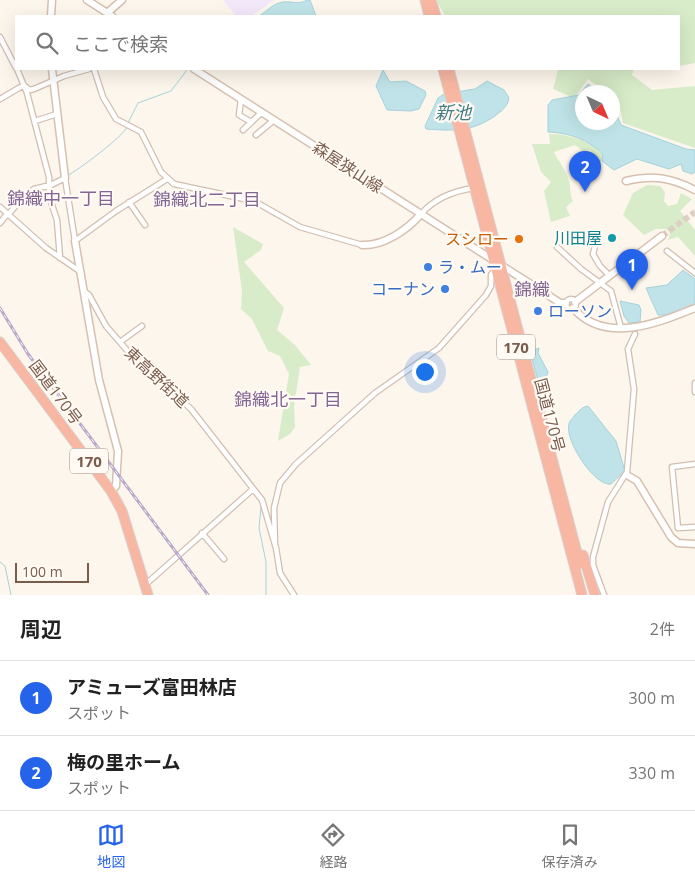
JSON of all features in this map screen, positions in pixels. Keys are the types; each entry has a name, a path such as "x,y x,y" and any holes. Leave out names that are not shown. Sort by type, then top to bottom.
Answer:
{"highway":[{"path":"425,0 429,15"},
{"path":"431,0 436,15"},
{"name":"国道170号","path":"443,70 452,89"},
{"name":"国道170号","path":"450,70 452,89 463,133 582,595"},
{"name":"国道170号","path":"463,133 474,188 493,259 498,267 542,421 588,595"},
{"name":"国道170号","path":"0,342 111,491 122,511 148,595"},
{"path":"542,421 559,464 595,595"},
{"path":"540,436 539,450 577,595"}],"street":[{"path":"51,15 52,0"},
{"path":"86,0 110,15 122,0"},
{"path":"0,37 15,66"},
{"path":"17,70 35,121 50,186 49,196 59,228 60,258"},
{"path":"52,70 65,178 76,241 129,202 167,179"},
{"path":"24,86 30,90 86,70"},
{"path":"94,70 104,97 116,119 140,132 158,167 167,179 180,187 254,201 300,227 362,245 380,242 402,232 434,200 474,188"},
{"name":"森屋狭山線","path":"196,70 493,259"},
{"path":"0,99 24,86"},
{"path":"241,99 239,115 251,122"},
{"path":"243,130 262,112"},
{"path":"35,121 57,114"},
{"path":"256,134 274,120"},
{"path":"626,181 649,176 679,181 695,190"},
{"path":"0,223 30,191 50,186 65,178"},
{"path":"129,202 146,225"},
{"path":"0,207 60,258 81,272"},
{"path":"566,303 567,307 574,305 662,236"},
{"name":"東高野街道","path":"76,241 84,291 89,295 99,315 141,365 192,409 265,507 275,545"},
{"path":"557,246 581,269 601,283 612,294 621,328"},
{"path":"595,246 593,254 610,276"},
{"path":"667,251 695,273"},
{"path":"294,595 280,573 275,545 274,508 280,483 296,464 375,393 418,364 446,342 486,294 491,286 491,274 498,267 560,303 566,303 570,299 578,314 601,326 621,328 661,322 695,308"},
{"path":"84,291 99,380 118,451 116,486 111,491"},
{"path":"120,342 142,326"},
{"path":"604,595 594,565 595,548 608,502 627,474 634,389 628,349 640,326"},
{"path":"695,383 695,392"},
{"path":"695,464 672,467 678,528 695,527"},
{"path":"627,474 637,481 671,537 678,543 695,544"},
{"path":"145,585 253,489"},
{"path":"202,534 224,559"}],"shaded area":[{"path":"223,0 274,0 252,15 235,15"}],"green space":[{"path":"436,0 695,0 695,63 680,66 680,15 444,15"},
{"path":"558,70 634,70 632,75 652,90 695,86 695,148 623,123 620,109 620,85 596,85 588,79 584,85 575,85 574,98 553,89"},
{"path":"549,134 564,135 578,139 591,145 603,154 601,162 595,162 590,150 583,151 575,145 554,152 568,177 573,201 566,207 570,216 551,222 544,191 551,182 541,172 532,144 550,144"},
{"path":"647,185 660,186 665,192 664,201 668,206 677,204 681,193 692,199 680,211 695,230 695,256 678,237 668,240 670,233 666,229 656,229 644,235 623,215 633,193"},
{"path":"233,227 263,244 261,250 244,262 284,308 277,330 295,345 311,365 300,367 294,407 295,427 290,434 278,441 289,374 280,356 268,351 252,319 241,309 242,291"}],"water":[{"path":"310,0 316,15 260,15 280,3"},
{"path":"383,70 390,82 406,81 425,91 426,95 419,109 411,111 387,110 376,86"},
{"name":"新池","path":"487,81 504,90 509,98 506,107 495,116 470,128 426,129 425,126 438,98 444,94 475,89"},
{"path":"575,96 575,130 620,130 620,123 621,125 686,149 695,150 695,172 692,174 683,171 681,164 669,169 637,159 614,170 602,161 603,154 591,144 571,135 548,132 548,105 552,100"},
{"path":"683,270 695,279 695,305 668,315 658,315 646,288 667,285"},
{"path":"620,301 639,305 641,310 640,322 629,323 624,316"},
{"path":"539,348 538,353 548,372 543,388 540,388 530,351"},
{"path":"588,406 616,441 625,471 611,484 604,483 589,471 571,441 569,424 581,409"}],"waterway":[{"path":"128,123 138,103 171,91 187,70"},
{"path":"67,176 109,145 127,127"},
{"path":"261,507 259,528 266,562 266,595"},
{"path":"0,562 5,566 11,595"}],"tunnel":[{"path":"662,236 695,212"}],"railway":[{"path":"0,308 28,354 208,595"}],"place":[{"name":"梅の里ホーム","path":"585,192"},
{"name":"川田屋","path":"612,238"},
{"name":"スシロー","path":"519,239"},
{"name":"ラ・ムー","path":"428,267"},
{"name":"コーナン","path":"445,289"},
{"name":"アミューズ富田林店","path":"632,290"},
{"name":"ローソン","path":"538,311"}],"district":[{"name":"錦織中一丁目","path":"61,198"},
{"name":"錦織北二丁目","path":"207,199"},
{"name":"錦織","path":"532,289"},
{"name":"錦織北一丁目","path":"288,399"}]}
